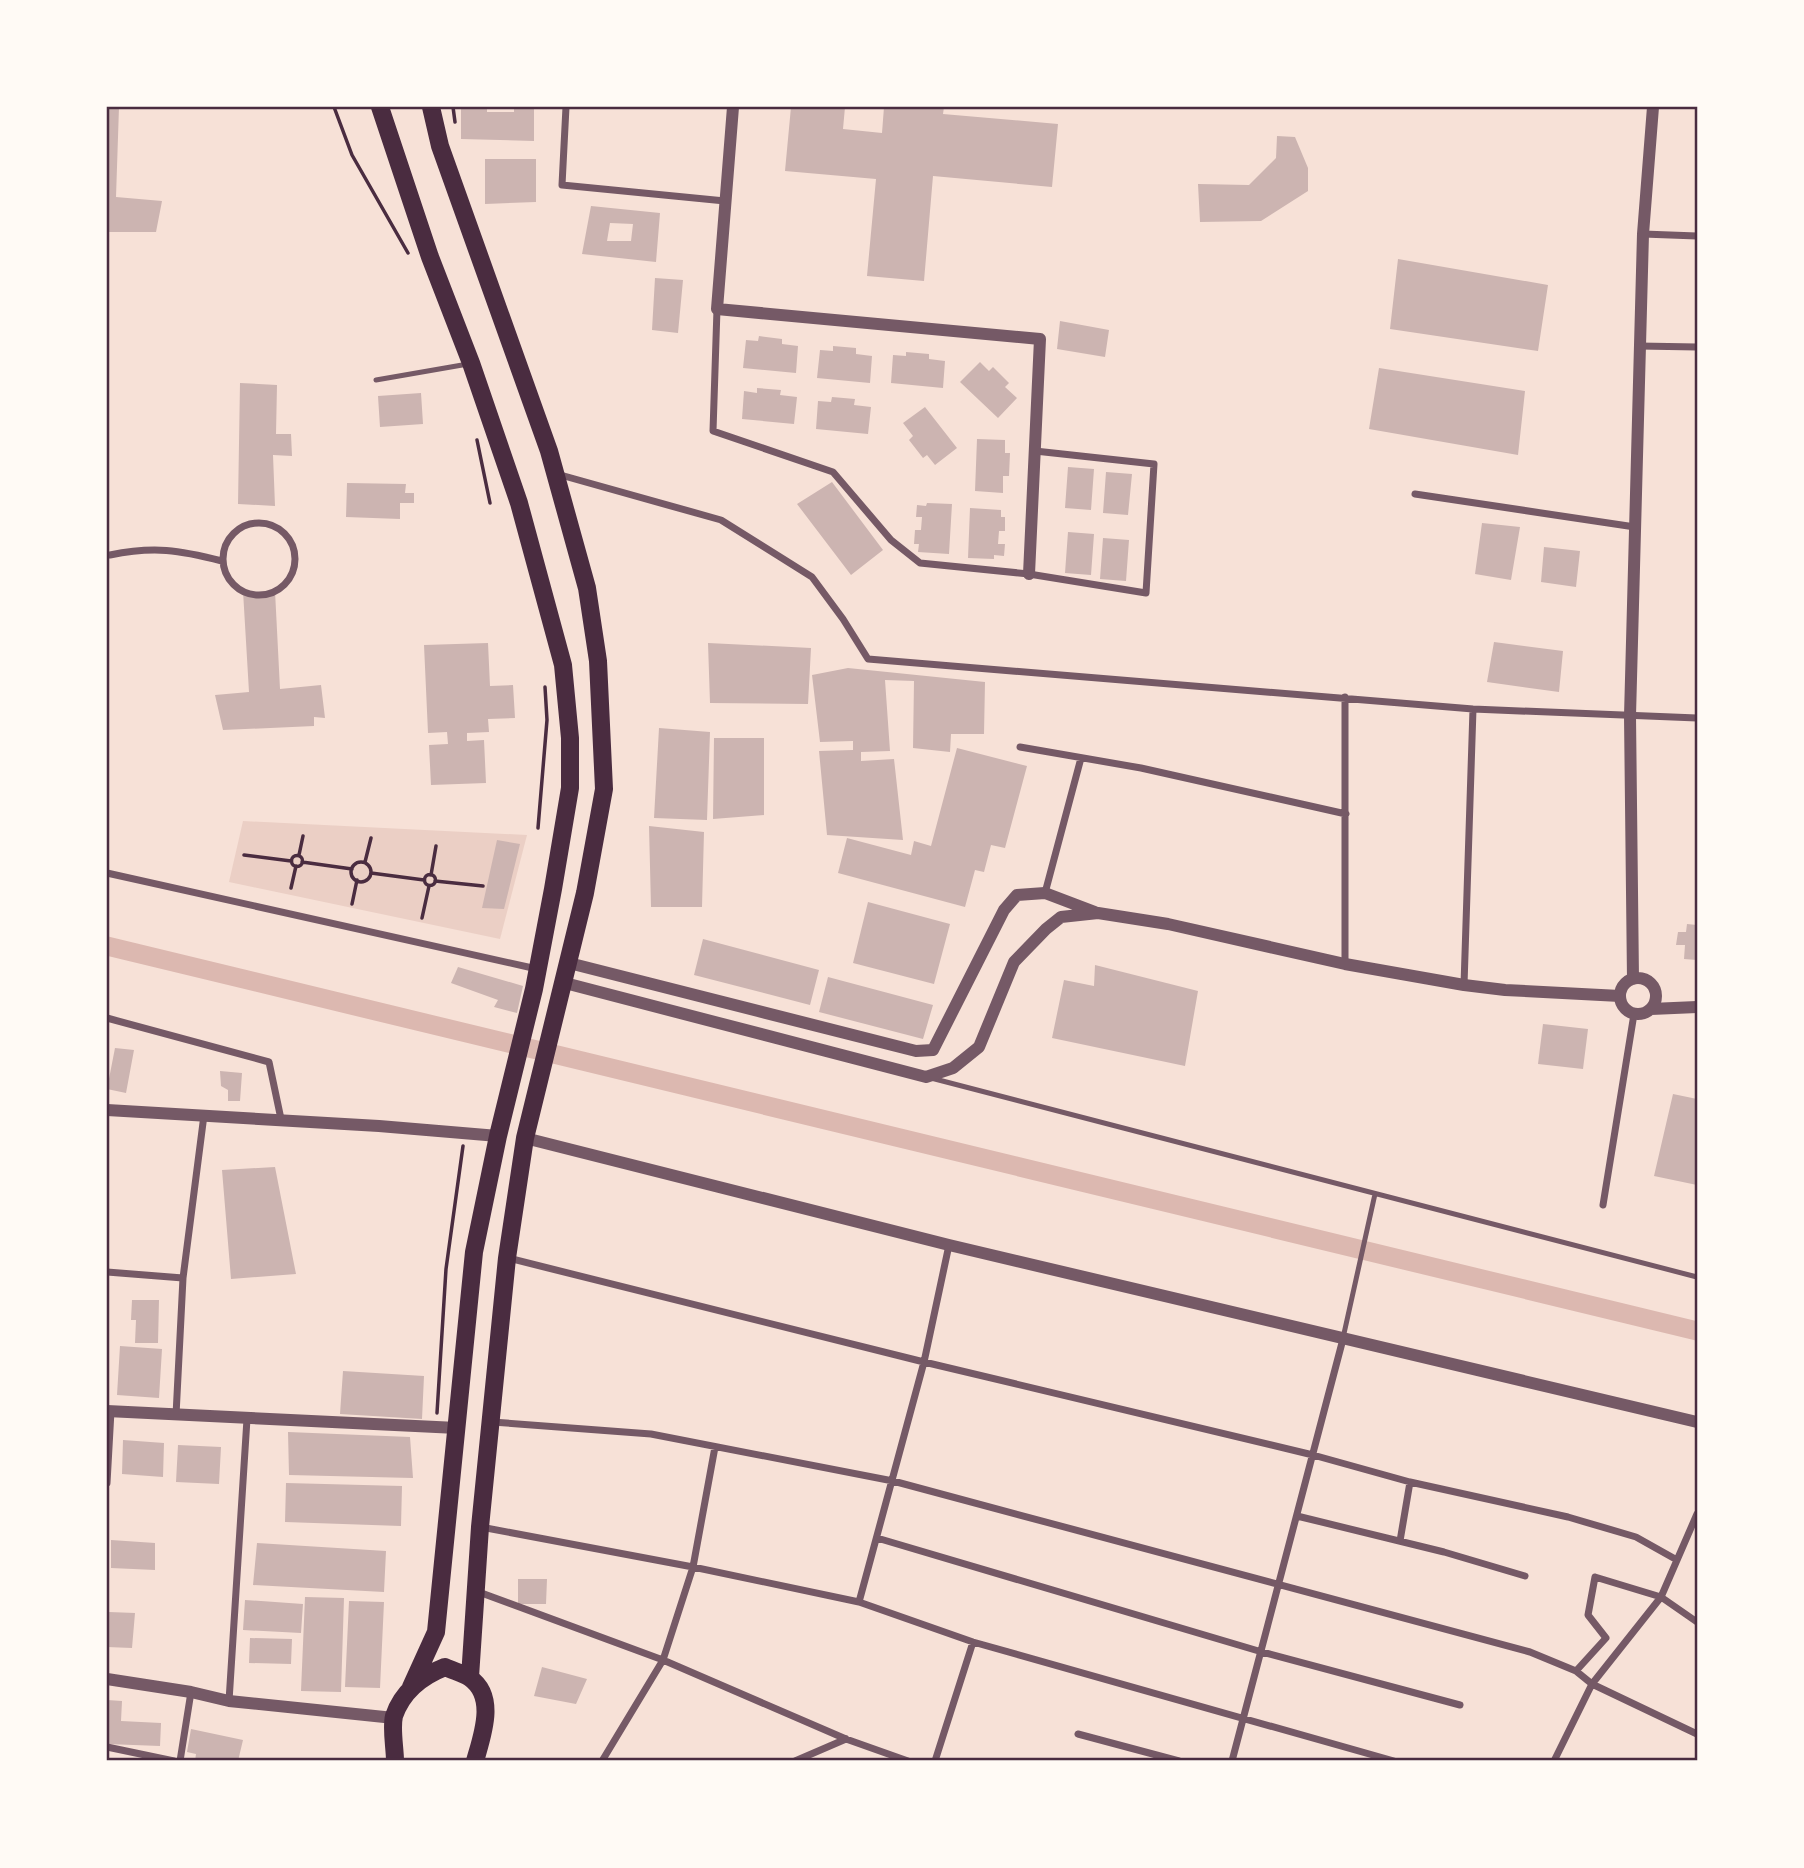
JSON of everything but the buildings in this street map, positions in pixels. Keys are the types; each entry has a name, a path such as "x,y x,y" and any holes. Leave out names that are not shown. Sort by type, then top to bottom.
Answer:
{"main road":[{"path":"380,107 430,257 471,363 519,502 563,664 570,738 570,788 554,889 474,1252 436,1632 394,1717 395,1761"},
{"path":"431,107 440,146 556,473 587,588 598,661 604,789 563,992 526,1138 507,1258 480,1527 470,1678"},
{"path":"411,1687 427,1674 445,1667 470,1678 481,1689 485,1726 475,1761"}],"street":[{"path":"566,107 562,184 725,201"},
{"path":"733,107 717,309 713,431 833,472 891,540 920,563 1029,574 1146,593 1154,464 1035,451"},
{"path":"1633,979 1630,716 1643,234 1653,107"},
{"path":"1643,234 1697,236"},
{"path":"717,309 1040,339 1029,574"},
{"path":"1639,345 1697,347"},
{"path":"556,473 721,520 812,577 868,659 1472,709 1697,718"},
{"path":"1415,494 1636,527"},
{"path":"259,523 282,531 290,540 295,563 285,584 275,591 253,594 235,586 224,570 222,561 229,538 247,524 259,523"},
{"path":"110,555 134,550 163,549 222,561"},
{"path":"1345,697 1345,964"},
{"path":"1464,985 1472,709"},
{"path":"1020,747 1141,768 1346,814"},
{"path":"1045,893 1081,758"},
{"path":"107,873 537,969"},
{"path":"569,963 916,1051 933,1051 1004,910 1017,895 1045,893 1098,913 1168,924 1345,964 1505,990 1620,996"},
{"path":"563,992 926,1077 953,1068 979,1046 1014,962 1046,929 1062,917 1098,913"},
{"path":"1651,1009 1656,998 1654,987 1645,979 1633,979 1623,985 1620,996 1624,1007 1634,1014 1651,1009 1697,1007"},
{"path":"1603,1205 1634,1014"},
{"path":"107,1018 269,1062 281,1119"},
{"path":"107,1110 281,1119 498,1136"},
{"path":"176,1416 183,1278 204,1115"},
{"path":"526,1138 949,1245 1697,1422"},
{"path":"859,1602 924,1362 949,1245"},
{"path":"507,1258 1313,1455 1410,1482 1568,1517 1636,1537 1677,1560"},
{"path":"107,1272 183,1278"},
{"path":"1232,1761 1343,1339"},
{"path":"107,1483 109,1411 457,1428"},
{"path":"229,1701 247,1419"},
{"path":"491,1422 651,1434 893,1481 1530,1652 1576,1671 1592,1684 1697,1734"},
{"path":"602,1761 663,1660 693,1567 715,1447"},
{"path":"1400,1541 1410,1482"},
{"path":"1554,1761 1592,1684 1661,1597 1697,1514"},
{"path":"1297,1516 1400,1541 1524,1576"},
{"path":"480,1527 693,1567 859,1602 973,1642 1394,1761"},
{"path":"877,1538 1262,1652 1460,1705"},
{"path":"1576,1671 1606,1637 1588,1615 1595,1577 1661,1597 1697,1622"},
{"path":"476,1591 663,1660 846,1739 905,1761"},
{"path":"935,1761 973,1642"},
{"path":"107,1679 191,1692 229,1701 394,1717"},
{"path":"180,1761 191,1692"},
{"path":"1077,1734 1179,1761"},
{"path":"795,1761 846,1739"},
{"path":"107,1746 174,1761"}],"lane":[{"path":"376,380 471,363"},
{"path":"926,1077 1697,1278"},
{"path":"1343,1339 1375,1194"}],"path":[{"path":"334,107 352,155 411,257"},
{"path":"476,438 490,503"},
{"path":"538,828 547,720 545,682"},
{"path":"303,836 299,855 303,862"},
{"path":"365,862 371,838"},
{"path":"435,881 431,875 436,846"},
{"path":"244,855 291,862 296,866"},
{"path":"291,862 293,856 299,855"},
{"path":"291,888 296,866 303,862 352,869"},
{"path":"358,862 365,862 370,866 371,873 366,880 357,880 352,869 358,862"},
{"path":"371,873 424,880 429,886"},
{"path":"424,880 431,875"},
{"path":"352,904 357,880"},
{"path":"422,918 429,886 435,881 483,886"},
{"path":"436,1427 446,1269 465,1133"}],"shaded area":[{"path":"243,821 527,835 500,939 229,882"}],"waterway":[{"path":"107,946 1697,1331"}]}
